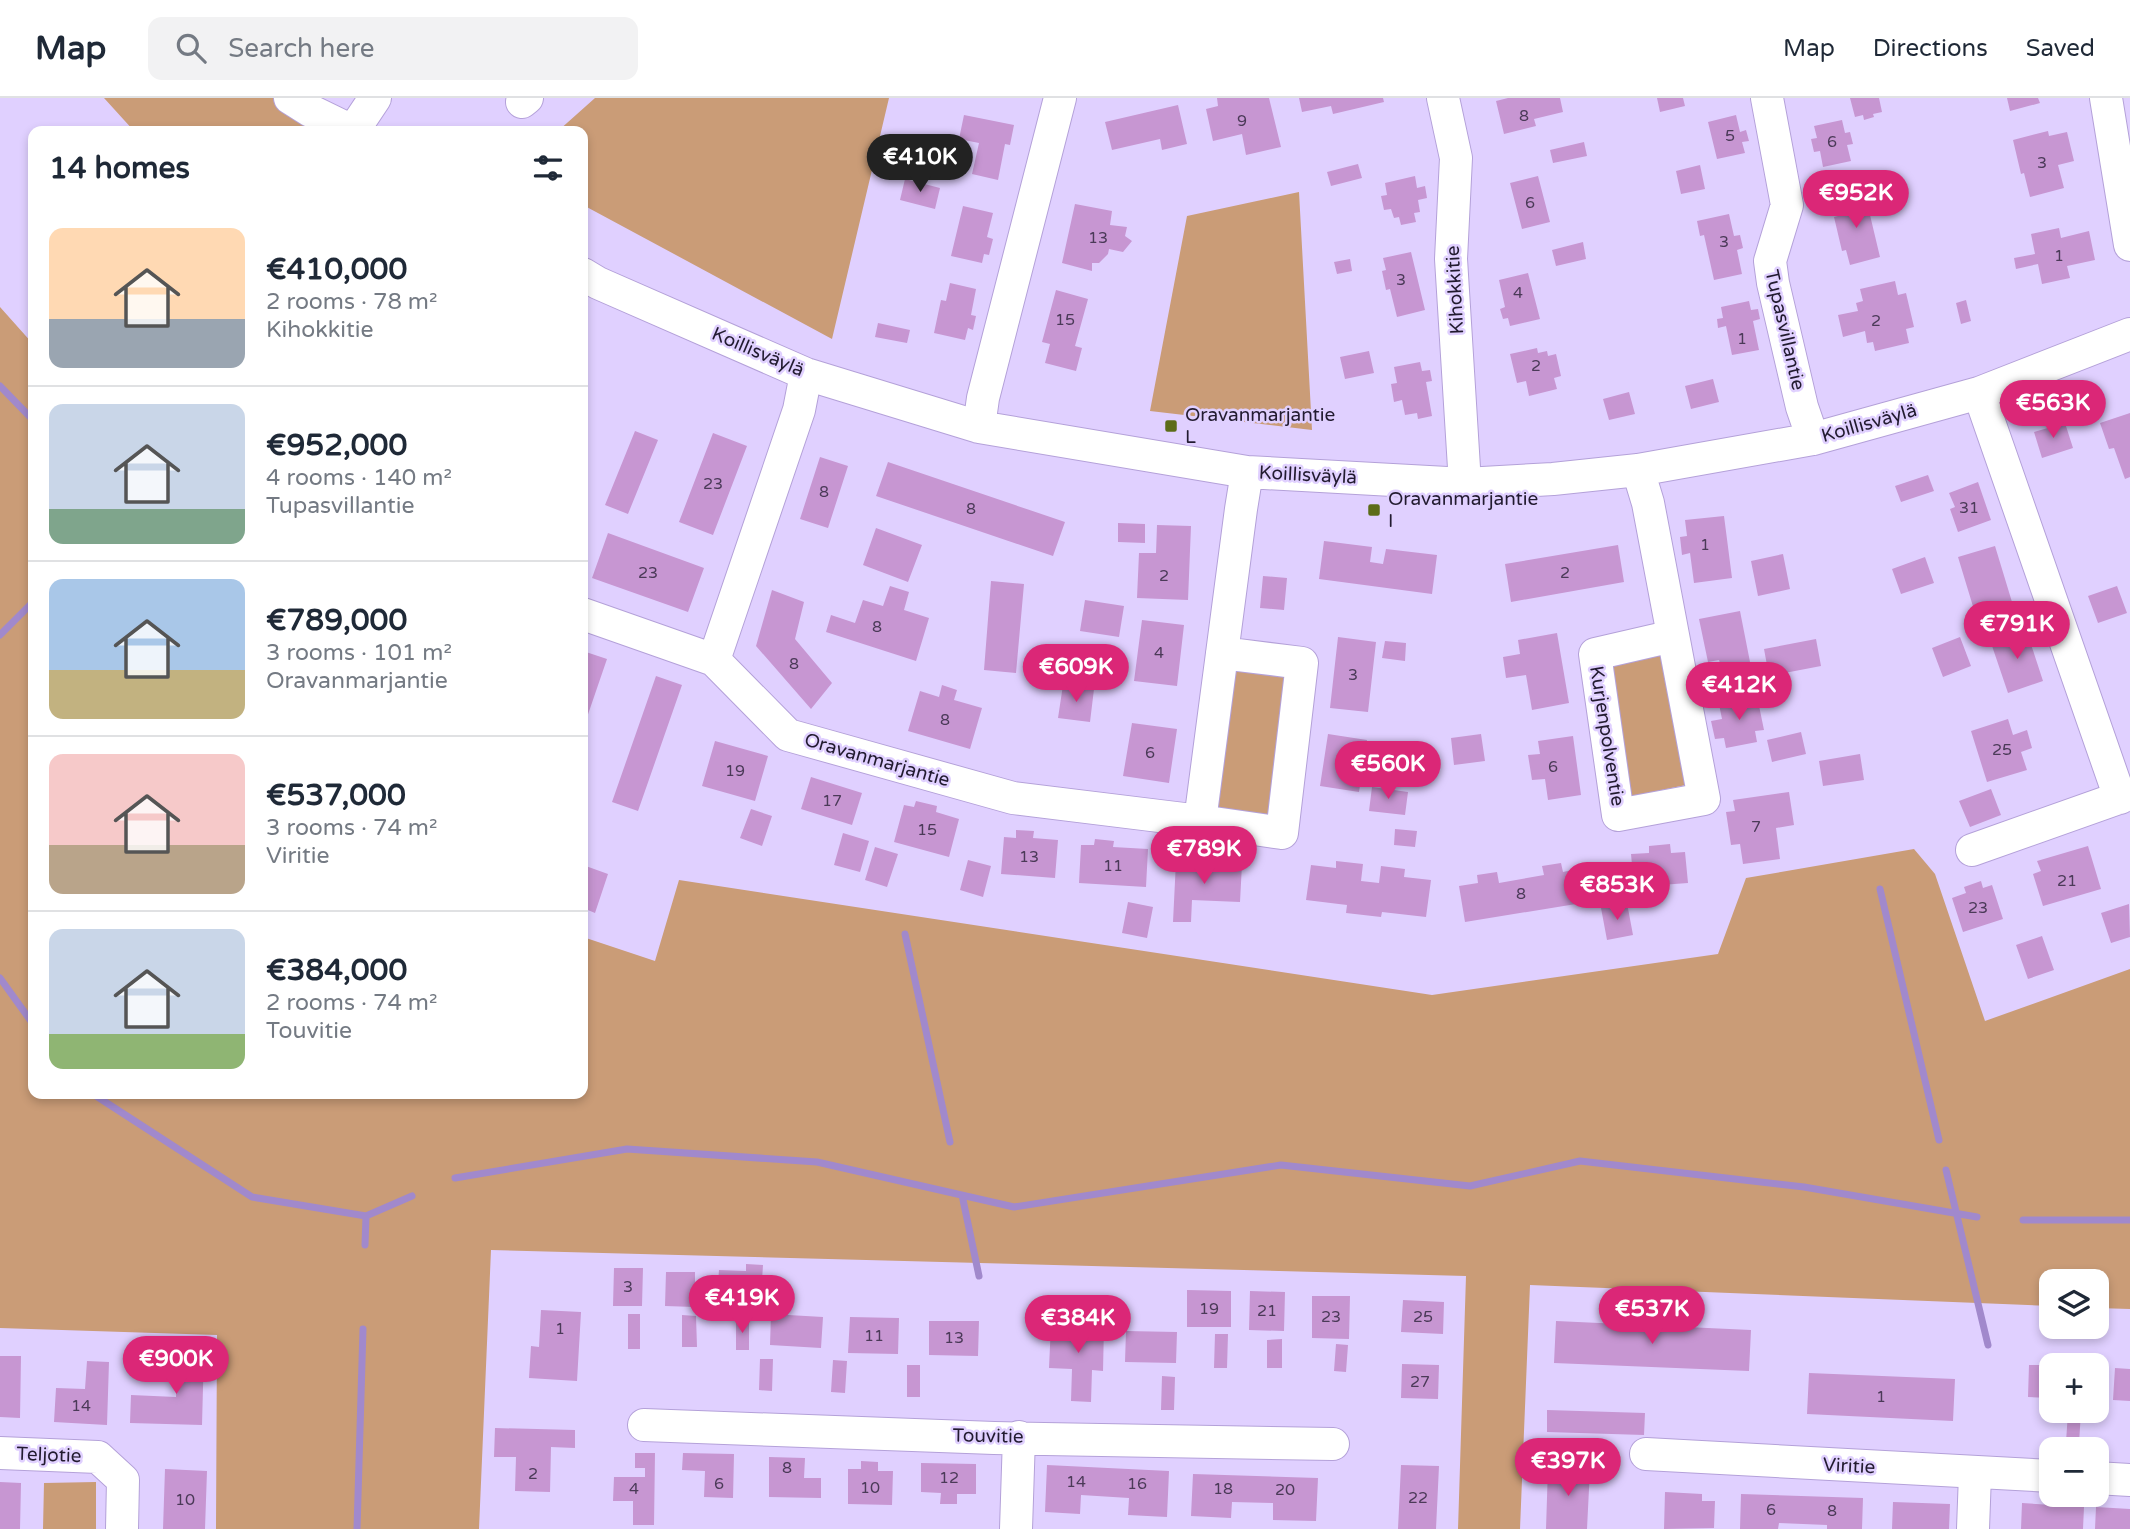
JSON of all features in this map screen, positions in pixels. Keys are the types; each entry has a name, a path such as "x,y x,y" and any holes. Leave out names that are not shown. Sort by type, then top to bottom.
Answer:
{"street":[{"path":"290,98 343,126"},
{"path":"356,126 375,98"},
{"path":"979,427 983,398 1060,98"},
{"name":"Kihokkitie","path":"1443,98 1456,158 1451,259 1465,484"},
{"name":"Tupasvillantie","path":"1767,98 1787,205 1770,261 1802,407 1813,439"},
{"path":"2114,106 2130,245"},
{"name":"Koillisväylä","path":"588,277 806,373 979,427 1247,472 1465,484 1553,479 1638,470 1813,439 1979,393 2130,334"},
{"path":"588,616 715,660 799,410 806,373"},
{"path":"1972,850 2125,796 1979,393"},
{"name":"Kurjenpolventie","path":"1638,470 1648,503 1673,636 1703,799 1618,815 1595,654 1673,636"},
{"path":"1200,821 1247,472"},
{"name":"Oravanmarjantie","path":"715,660 788,735 1013,799 1282,833 1302,663 1222,653"},
{"name":"Touvitie","path":"643,1425 981,1437 1333,1444"},
{"path":"1016,1529 1020,1437"},
{"name":"Teljotie","path":"0,1453 98,1457 123,1480 122,1529"},
{"name":"Viritie","path":"1646,1454 2039,1476"},
{"path":"1973,1529 1975,1474"},
{"path":"2109,1479 2130,1480"}],"shaded area":[{"path":"104,98 298,98 305,126 129,126"},
{"path":"595,98 889,98 832,339 588,208 588,126 564,126"},
{"path":"1299,192 1312,430 1150,411 1187,216"},
{"path":"0,307 28,338 28,1099 588,1099 588,939 655,961 679,880 1432,995 1718,954 1746,878 1914,849 1935,874 1985,1021 2130,969 2130,1309 2109,1308 2109,1269 2039,1269 2039,1306 1530,1285 1520,1529 1458,1529 1466,1276 491,1250 479,1529 216,1529 217,1335 0,1328"},
{"path":"1660,652 1686,785 1628,797 1608,662"},
{"path":"1236,670 1288,675 1270,816 1216,809"},
{"path":"96,1482 96,1529 43,1529 44,1483"}],"building":[{"path":"1217,98 1269,98 1281,147 1246,155 1242,134 1213,141 1206,109 1218,106"},
{"path":"1299,98 1383,98 1384,102 1333,114 1331,106 1302,112"},
{"path":"1508,98 1560,98 1563,112 1534,119 1536,126 1504,134 1496,101"},
{"path":"1657,98 1683,98 1685,106 1660,112"},
{"path":"1850,98 1879,98 1882,112 1864,120 1863,115 1855,117"},
{"path":"2007,98 2038,98 2040,103 2010,111"},
{"path":"1178,105 1187,144 1162,150 1160,139 1112,150 1105,122"},
{"path":"964,115 1014,125 1010,145 1005,144 998,180 972,174 979,143 959,139"},
{"path":"1736,115 1740,132 1746,130 1749,141 1742,142 1745,153 1717,159 1708,122"},
{"path":"1842,120 1845,133 1850,132 1853,144 1847,145 1851,161 1823,167 1820,151 1814,152 1811,139 1817,138 1814,126"},
{"path":"2048,131 2049,136 2067,132 2074,161 2058,165 2064,188 2030,197 2013,140"},
{"path":"1584,142 1587,156 1553,163 1550,150"},
{"path":"1358,164 1362,178 1331,186 1327,172"},
{"path":"1700,165 1705,189 1681,194 1676,171"},
{"path":"1415,176 1417,188 1425,186 1427,198 1418,200 1420,212 1414,213 1416,222 1401,225 1399,217 1394,218 1391,209 1384,210 1381,196 1387,195 1385,183"},
{"path":"1538,176 1550,222 1522,229 1510,183"},
{"path":"905,179 940,188 935,209 900,200"},
{"path":"1865,194 1880,257 1850,265 1846,250 1842,251 1834,217 1838,216 1835,201"},
{"path":"1075,204 1112,211 1110,225 1127,227 1125,236 1132,241 1123,252 1109,249 1099,263 1092,263 1092,271 1062,263"},
{"path":"963,206 993,213 987,237 993,239 989,255 984,254 982,263 951,256"},
{"path":"1729,214 1734,236 1740,235 1743,248 1737,250 1742,274 1714,280 1704,235 1700,236 1697,221"},
{"path":"2059,228 2061,238 2089,231 2095,260 2067,266 2070,278 2042,284 2038,264 2016,269 2014,258 2035,254 2031,234"},
{"path":"1583,242 1586,259 1556,266 1552,250"},
{"path":"1411,252 1425,310 1397,317 1390,289 1386,290 1382,271 1386,270 1383,258"},
{"path":"1350,259 1352,271 1337,274 1334,262"},
{"path":"1528,273 1540,319 1510,326 1508,318 1503,319 1500,309 1505,307 1499,280"},
{"path":"1895,281 1898,295 1906,293 1914,327 1906,329 1909,343 1875,351 1873,342 1867,343 1865,331 1843,337 1838,315 1858,311 1856,303 1863,301 1860,289"},
{"path":"950,283 976,289 971,315 976,316 973,330 968,328 965,340 934,333 941,300 946,301"},
{"path":"1056,290 1088,299 1075,346 1082,348 1076,371 1045,363 1050,344 1042,342"},
{"path":"1966,300 1971,321 1961,324 1956,303"},
{"path":"1749,301 1751,310 1758,309 1760,319 1753,321 1759,350 1732,355 1726,326 1718,328 1717,319 1723,318 1721,307"},
{"path":"878,323 910,330 907,343 875,337"},
{"path":"1537,348 1538,353 1547,351 1548,356 1556,354 1561,376 1554,378 1557,389 1529,396 1526,381 1517,383 1510,354"},
{"path":"1369,351 1374,373 1345,379 1340,357"},
{"path":"1420,362 1422,371 1430,370 1432,381 1426,382 1432,416 1418,419 1417,413 1405,415 1402,400 1394,402 1391,384 1397,383 1394,367"},
{"path":"1713,379 1719,402 1691,409 1685,386"},
{"path":"1629,392 1635,414 1609,420 1603,399"},
{"path":"2130,413 2130,477 2125,479 2114,448 2109,449 2100,423"},
{"path":"2065,423 2073,448 2042,458 2034,432"},
{"path":"635,431 658,440 628,514 605,505"},
{"path":"713,433 747,446 713,535 679,522"},
{"path":"820,457 848,466 828,528 800,519"},
{"path":"888,462 1065,522 1053,556 876,496"},
{"path":"1928,475 1934,491 1901,502 1895,486"},
{"path":"1978,482 1991,520 1958,532 1950,509 1955,507 1949,493"},
{"path":"1724,516 1732,578 1694,583 1690,553 1682,555 1680,537 1687,536 1685,520"},
{"path":"1118,523 1145,524 1145,543 1118,542"},
{"path":"1157,525 1191,526 1188,600 1137,598 1139,553 1156,553"},
{"path":"876,528 922,545 908,582 863,565"},
{"path":"608,533 704,568 688,612 592,578"},
{"path":"1324,541 1372,547 1370,562 1383,564 1386,549 1437,555 1432,594 1319,579"},
{"path":"1618,545 1624,582 1511,602 1505,564"},
{"path":"1995,546 2012,602 1975,613 1958,557"},
{"path":"1783,554 1790,589 1758,596 1751,561"},
{"path":"1925,557 1934,583 1901,594 1892,569"},
{"path":"1263,576 1287,578 1284,610 1260,608"},
{"path":"991,581 1024,584 1016,673 984,670"},
{"path":"890,586 909,592 904,610 929,618 916,661 826,632 831,615 855,623 863,600 883,606"},
{"path":"2117,586 2127,613 2098,623 2088,596"},
{"path":"772,590 804,602 795,639 832,683 811,709 756,646"},
{"path":"1085,600 1124,606 1119,637 1080,631"},
{"path":"1740,611 1750,662 1721,667 1719,660 1708,662 1699,619"},
{"path":"1142,620 1184,625 1177,686 1134,681"},
{"path":"2026,629 2043,681 2008,693 1990,640"},
{"path":"1557,633 1569,703 1532,710 1526,675 1506,678 1503,657 1520,654 1518,640"},
{"path":"1338,637 1376,642 1368,712 1330,708"},
{"path":"1960,637 1971,666 1943,677 1932,648"},
{"path":"1816,639 1821,666 1769,676 1764,649"},
{"path":"1385,641 1406,643 1405,661 1382,658"},
{"path":"588,653 607,659 588,714"},
{"path":"656,676 682,685 638,811 612,802"},
{"path":"942,685 957,690 954,700 982,708 970,749 908,731 920,691 939,697"},
{"path":"1063,685 1094,689 1090,722 1058,718"},
{"path":"1757,696 1764,730 1755,731 1757,742 1726,748 1724,738 1715,739 1711,721 1722,719 1719,704"},
{"path":"2008,719 2013,735 2027,730 2032,748 2021,752 2027,770 1987,782 1971,731"},
{"path":"1132,723 1177,729 1169,783 1123,776"},
{"path":"1801,732 1806,754 1772,762 1767,740"},
{"path":"1328,734 1367,740 1359,792 1320,786"},
{"path":"1481,734 1485,761 1454,765 1451,738"},
{"path":"1573,736 1581,795 1548,800 1545,779 1532,780 1528,755 1540,754 1538,741"},
{"path":"715,741 768,756 755,801 702,786"},
{"path":"1860,754 1864,780 1823,786 1819,761"},
{"path":"811,777 862,793 852,825 801,809"},
{"path":"1372,787 1408,792 1405,815 1369,811"},
{"path":"1991,789 2001,815 1970,827 1959,801"},
{"path":"1789,792 1794,825 1776,828 1780,859 1743,864 1740,844 1731,845 1726,812 1735,811 1733,800"},
{"path":"916,801 937,806 936,812 959,819 949,857 894,842 904,805 914,807"},
{"path":"751,809 772,816 762,846 740,838"},
{"path":"1395,829 1417,831 1415,847 1394,845"},
{"path":"1016,830 1034,831 1033,838 1058,840 1055,878 1001,874 1004,837 1016,838"},
{"path":"843,833 869,841 860,872 834,865"},
{"path":"1095,839 1114,841 1113,847 1148,849 1146,887 1079,883 1081,845 1094,845"},
{"path":"1670,844 1671,853 1685,852 1688,883 1634,887 1631,854 1649,853 1649,846"},
{"path":"2088,846 2101,889 2043,906 2033,874 2041,871 2037,861"},
{"path":"875,847 898,854 887,887 865,880"},
{"path":"968,860 991,866 983,897 960,890"},
{"path":"1176,861 1242,864 1240,902 1192,900 1191,922 1173,922"},
{"path":"1336,861 1363,864 1361,881 1379,883 1381,866 1405,869 1404,877 1431,880 1426,917 1382,912 1381,917 1346,913 1347,905 1306,900 1311,865 1336,868"},
{"path":"1561,863 1563,872 1577,869 1582,903 1465,922 1459,886 1478,883 1477,875 1497,872 1499,883 1544,875 1542,866"},
{"path":"588,867 608,874 595,913 588,910"},
{"path":"1981,881 1983,888 1992,885 2003,919 1963,932 1952,898 1966,893 1964,887"},
{"path":"1128,902 1153,907 1147,938 1122,933"},
{"path":"1627,903 1633,935 1607,940 1601,908"},
{"path":"2129,904 2130,937 2111,943 2101,913"},
{"path":"2042,936 2054,970 2028,979 2016,945"},
{"path":"746,1264 763,1265 761,1296 749,1296 748,1311 716,1309 719,1270 746,1271"},
{"path":"614,1268 643,1268 642,1306 613,1306"},
{"path":"666,1272 695,1272 695,1307 665,1306"},
{"path":"1187,1290 1231,1291 1231,1327 1187,1327"},
{"path":"1250,1291 1285,1292 1284,1331 1249,1330"},
{"path":"1312,1296 1350,1296 1349,1339 1312,1338"},
{"path":"1403,1300 1444,1302 1443,1334 1401,1332"},
{"path":"541,1310 581,1312 577,1381 529,1378 531,1346 539,1347"},
{"path":"628,1314 640,1314 640,1349 628,1349"},
{"path":"771,1314 823,1317 821,1348 770,1345"},
{"path":"682,1315 696,1316 697,1347 682,1347"},
{"path":"850,1317 899,1318 898,1354 848,1353"},
{"path":"736,1320 749,1320 749,1350 736,1350"},
{"path":"929,1321 979,1321 978,1356 929,1355"},
{"path":"1556,1321 1751,1330 1749,1371 1554,1363"},
{"path":"1051,1324 1104,1325 1103,1371 1092,1370 1091,1402 1071,1401 1072,1369 1049,1368"},
{"path":"1126,1331 1177,1332 1176,1363 1125,1362"},
{"path":"1215,1334 1228,1334 1227,1368 1214,1368"},
{"path":"1282,1339 1282,1368 1267,1368 1267,1340"},
{"path":"1336,1344 1348,1345 1346,1372 1334,1371"},
{"path":"177,1350 204,1350 202,1425 130,1423 131,1395 176,1397"},
{"path":"0,1356 21,1356 20,1418 0,1417"},
{"path":"760,1359 773,1359 772,1391 759,1390"},
{"path":"833,1360 847,1361 845,1393 831,1392"},
{"path":"87,1361 109,1362 107,1425 54,1422 56,1388 85,1389"},
{"path":"1402,1364 1439,1365 1438,1399 1401,1398"},
{"path":"907,1365 920,1365 920,1397 907,1397"},
{"path":"2029,1365 2039,1365 2039,1397 2028,1397"},
{"path":"2115,1368 2130,1369 2130,1401 2113,1400"},
{"path":"1809,1373 1955,1379 1953,1421 1807,1414"},
{"path":"1162,1376 1175,1377 1174,1410 1161,1410"},
{"path":"1547,1410 1645,1413 1644,1435 1547,1432"},
{"path":"2067,1423 2080,1423 2079,1437 2066,1437"},
{"path":"495,1428 575,1430 575,1448 551,1447 550,1492 515,1491 516,1457 494,1457"},
{"path":"635,1453 655,1453 654,1525 633,1525 633,1501 613,1501 614,1477 645,1477 645,1468 635,1468"},
{"path":"683,1453 734,1454 733,1498 704,1497 705,1471 682,1470"},
{"path":"769,1457 805,1458 804,1478 821,1478 821,1498 769,1497"},
{"path":"861,1461 878,1462 878,1471 893,1471 892,1505 848,1504 848,1469 861,1469"},
{"path":"921,1463 976,1464 976,1494 957,1494 957,1504 940,1504 941,1493 921,1492"},
{"path":"1047,1465 1169,1471 1167,1517 1128,1515 1129,1498 1081,1495 1080,1514 1045,1512"},
{"path":"1401,1465 1439,1466 1436,1529 1398,1529"},
{"path":"1548,1467 1590,1469 1587,1529 1546,1529"},
{"path":"165,1469 207,1471 205,1529 163,1529"},
{"path":"1193,1474 1318,1478 1316,1521 1273,1520 1273,1503 1232,1502 1231,1518 1191,1516"},
{"path":"0,1482 21,1483 20,1529 0,1529"},
{"path":"1665,1492 1702,1494 1702,1501 1715,1501 1714,1528 1664,1529"},
{"path":"1741,1494 1863,1498 1862,1529 1827,1529 1827,1525 1779,1523 1778,1529 1740,1529"},
{"path":"1893,1502 1950,1504 1949,1529 1892,1529"},
{"path":"2022,1503 2039,1504 2039,1507 2084,1507 2083,1529 2021,1529"},
{"path":"2096,1507 2130,1509 2130,1529 2095,1529"}],"waterway":[{"path":"0,386 28,415"},
{"path":"0,635 28,607"},
{"path":"1880,889 1939,1140"},
{"path":"905,934 950,1142"},
{"path":"0,978 28,1017"},
{"path":"101,1099 252,1197 366,1216 412,1196"},
{"path":"455,1178 627,1149 817,1162 1014,1207 1281,1165 1470,1186 1580,1161 1804,1187 1977,1217"},
{"path":"1946,1170 1988,1345"},
{"path":"962,1195 979,1276"},
{"path":"365,1245 366,1216"},
{"path":"2023,1220 2130,1220"},
{"path":"357,1529 363,1329"}],"place":[{"name":"Oravanmarjantie L","path":"1171,426"},
{"name":"Oravanmarjantie I","path":"1374,510"}]}
